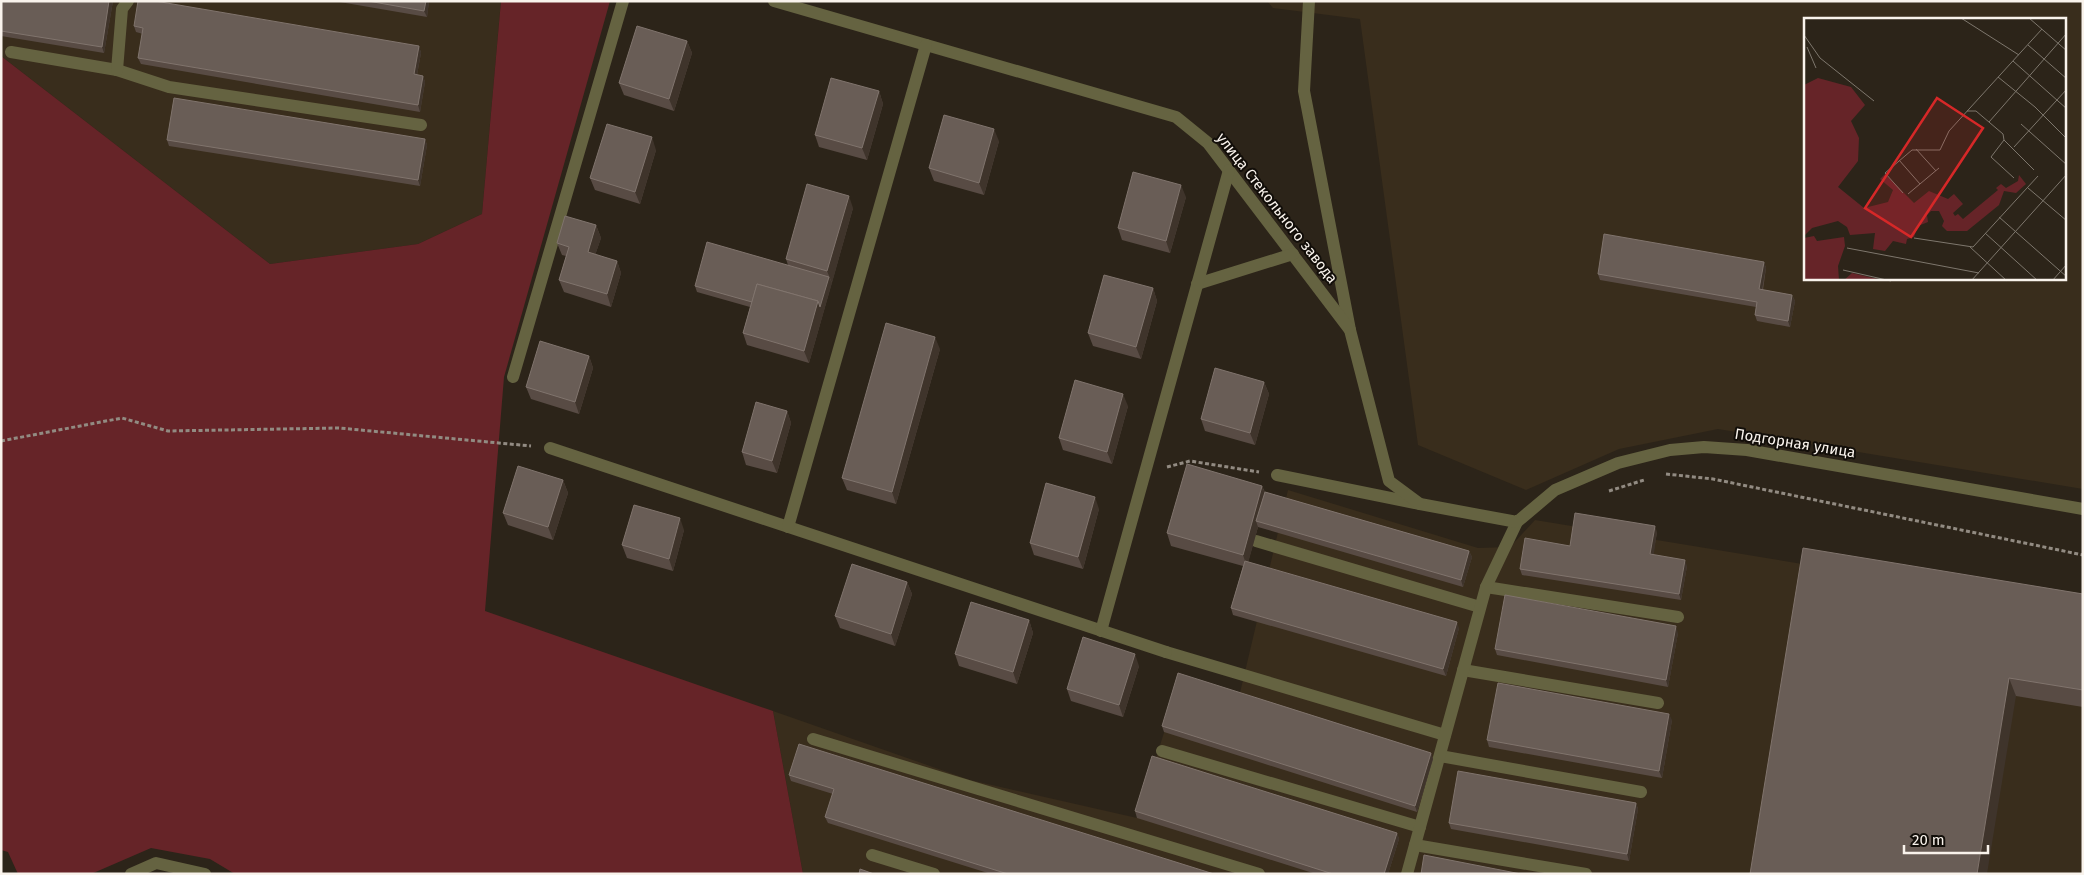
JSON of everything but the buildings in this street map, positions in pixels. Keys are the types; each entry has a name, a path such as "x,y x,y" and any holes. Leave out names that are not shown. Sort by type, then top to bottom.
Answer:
{"street":[{"path":"117,70 122,9 128,1"},
{"path":"512,377 624,1"},
{"name":"улица Стекольного завода","path":"774,1 1176,117 1208,143 1350,330 1390,481 1420,504 1517,522"},
{"path":"1309,1 1304,91 1350,330"},
{"path":"788,527 926,45"},
{"path":"11,52 117,70 169,87 421,125"},
{"path":"1101,631 1229,170"},
{"path":"1197,284 1293,254"},
{"name":"Подгорная улица","path":"1517,522 1556,490 1618,463 1670,450 1704,447 1747,450 2083,509"},
{"path":"550,448 1166,652 1444,735"},
{"path":"1277,475 1420,504"},
{"path":"1407,874 1486,587 1517,522"},
{"path":"1256,542 1480,607"},
{"path":"1486,587 1678,617"},
{"path":"1463,670 1658,703"},
{"path":"813,739 1259,874"},
{"path":"1162,751 1420,827"},
{"path":"1440,756 1641,792"},
{"path":"1415,845 1586,874"},
{"path":"872,854 934,874"},
{"path":"131,874 156,863 205,874"}],"path":[{"path":"1,441 122,418 168,431 339,428 550,448"},
{"path":"1145,473 1190,461 1277,475"},
{"path":"1664,473 1713,480 2083,555"},
{"path":"1600,495 1645,479"}],"shaded area":[{"path":"1,1 501,1 482,214 418,244 270,264 1,56"},
{"path":"501,1 610,1 504,377 485,611 773,711 803,874 235,874 210,859 151,848 91,874 18,874 8,852 1,850 1,56 270,264 418,244 482,214"},
{"path":"1267,1 2083,1 2083,489 1718,429 1619,449 1526,490 1418,445 1360,19 1273,8"},
{"path":"1288,490 1478,548 1510,547 1535,520 2083,610 2083,874 803,874 773,711 970,780 1137,818 1181,679 1239,697"}]}
